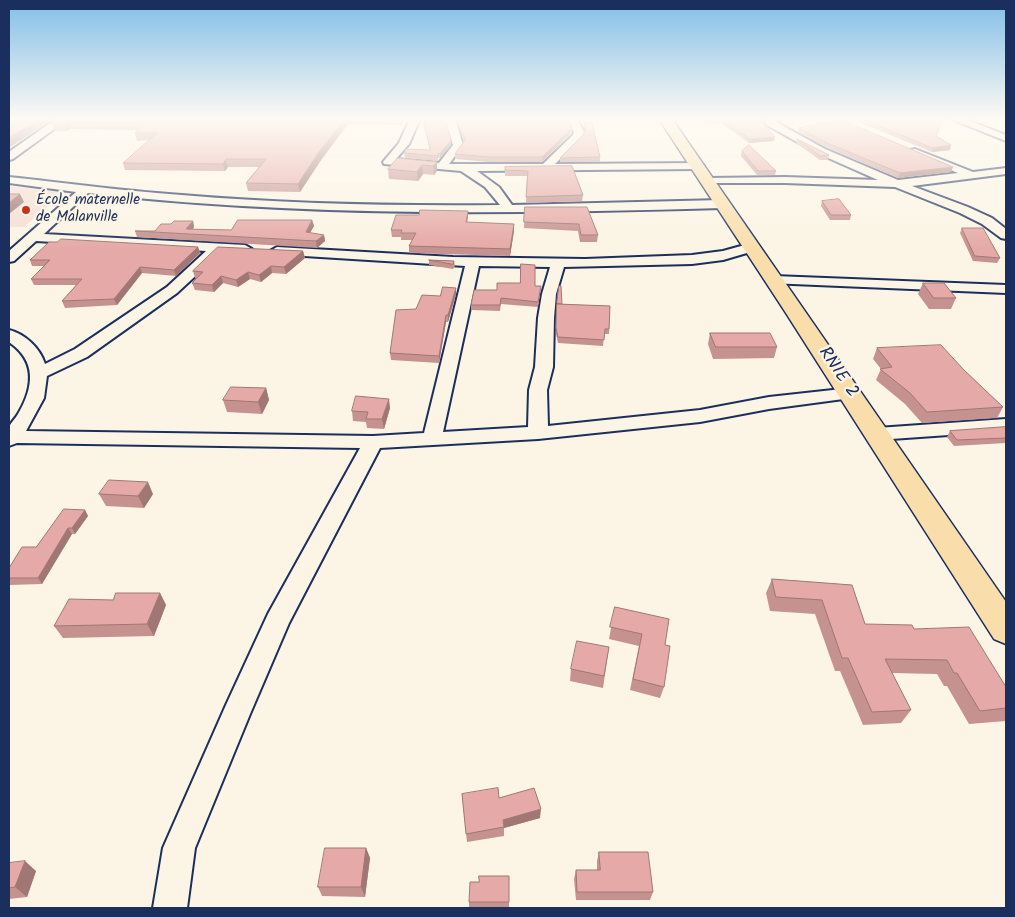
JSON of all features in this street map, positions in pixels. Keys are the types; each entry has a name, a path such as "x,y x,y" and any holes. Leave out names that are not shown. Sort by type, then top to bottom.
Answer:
{"main road":[{"name":"RNIE 2","path":"695,162 851,392 1006,629"}],"street":[{"path":"388,162 464,168 546,167 703,173 785,180 897,184 1006,171"},
{"path":"442,166 445,162"},
{"path":"546,167 551,162"},
{"path":"847,162 897,184 964,210 987,221 1006,235"},
{"path":"939,162 974,176"},
{"path":"464,168 495,189 507,208"},
{"path":"9,180 85,190 288,206 419,209 722,204"},
{"path":"9,258 85,190"},
{"path":"33,237 473,262 664,261 733,255 752,247"},
{"path":"40,373 81,353 130,317 172,290 216,247"},
{"path":"432,438 473,262"},
{"path":"538,433 538,390 544,367 546,318 549,294 558,263"},
{"path":"774,280 1006,289"},
{"path":"9,335 25,345 32,353 40,373 36,398 29,412 10,438"},
{"path":"10,438 373,442 538,433 700,416 768,403 851,392"},
{"path":"877,434 1006,426"},
{"path":"170,908 179,848 240,705 277,622 373,442"}],"shaded area":[{"name":"École maternelle de Malanville","path":"9,186 64,192 24,227 9,227"}],"building":[{"path":"124,162 224,162 223,164 123,163"},
{"path":"264,162 313,162 298,184 246,183"},
{"path":"395,162 437,162 433,166 422,165 417,172 388,169"},
{"path":"751,162 766,162 776,171 758,171"},
{"path":"873,162 941,162 953,167 900,173"},
{"path":"572,166 583,195 526,197 528,171 505,170 505,167"},
{"path":"9,194 20,194 9,203"},
{"path":"839,199 851,215 831,215 822,201"},
{"path":"525,207 587,207 598,235 581,235 579,224 524,222"},
{"path":"420,210 468,211 466,222 514,224 510,249 409,246 416,233 401,233 402,230 391,230 396,215 419,215"},
{"path":"238,220 312,220 306,232 324,235 316,241 135,231 155,231 161,224 171,224 174,221 193,221 186,229 231,230"},
{"path":"962,228 983,228 1000,258 975,256"},
{"path":"61,239 198,247 174,270 140,267 114,299 62,301 82,279 31,279 50,260 30,260 49,242 57,242"},
{"path":"218,247 303,251 284,267 271,266 259,275 248,272 236,280 221,276 212,285 192,283 203,272 193,271"},
{"path":"429,260 454,261 453,264"},
{"path":"521,264 535,265 535,286 541,286 538,302 501,298 500,305 471,305 474,290 497,290 497,283 520,283"},
{"path":"923,283 944,283 956,298 934,298"},
{"path":"559,286 561,286 562,304 557,303"},
{"path":"443,287 456,288 448,315 446,315 439,356 390,353 396,310 416,309 422,295 440,296"},
{"path":"557,304 610,306 609,329 605,329 604,340 558,337 556,328"},
{"path":"710,333 770,333 777,347 716,347"},
{"path":"941,345 1003,407 927,412 910,393 880,369 892,367 877,348"},
{"path":"231,387 266,388 258,402 223,400"},
{"path":"356,396 389,399 382,419 366,419 368,412 352,411"},
{"path":"1006,427 1006,438 957,440 950,431"},
{"path":"109,480 148,482 138,496 99,494"},
{"path":"64,509 85,510 72,528 68,528 38,578 9,578 9,568 22,547 36,547"},
{"path":"772,579 852,585 865,624 912,625 914,629 969,627 1006,687 1006,708 980,711 947,660 885,659 911,710 872,712 848,658 842,658 822,600 776,597"},
{"path":"116,593 160,593 147,624 54,626 69,599 113,600"},
{"path":"615,607 669,619 665,645 670,646 664,687 633,679 642,634 610,627"},
{"path":"577,641 609,647 604,676 571,669"},
{"path":"498,788 499,798 534,788 541,809 503,820 504,827 466,834 462,794"},
{"path":"325,848 366,848 361,887 318,887"},
{"path":"599,852 648,852 653,892 577,892 576,870 600,870"},
{"path":"25,861 15,887 9,888 9,863"},
{"path":"479,876 509,876 509,902 469,902 470,882 479,882"}],"place":[{"name":"École maternelle de Malanville","path":"26,210"}]}
